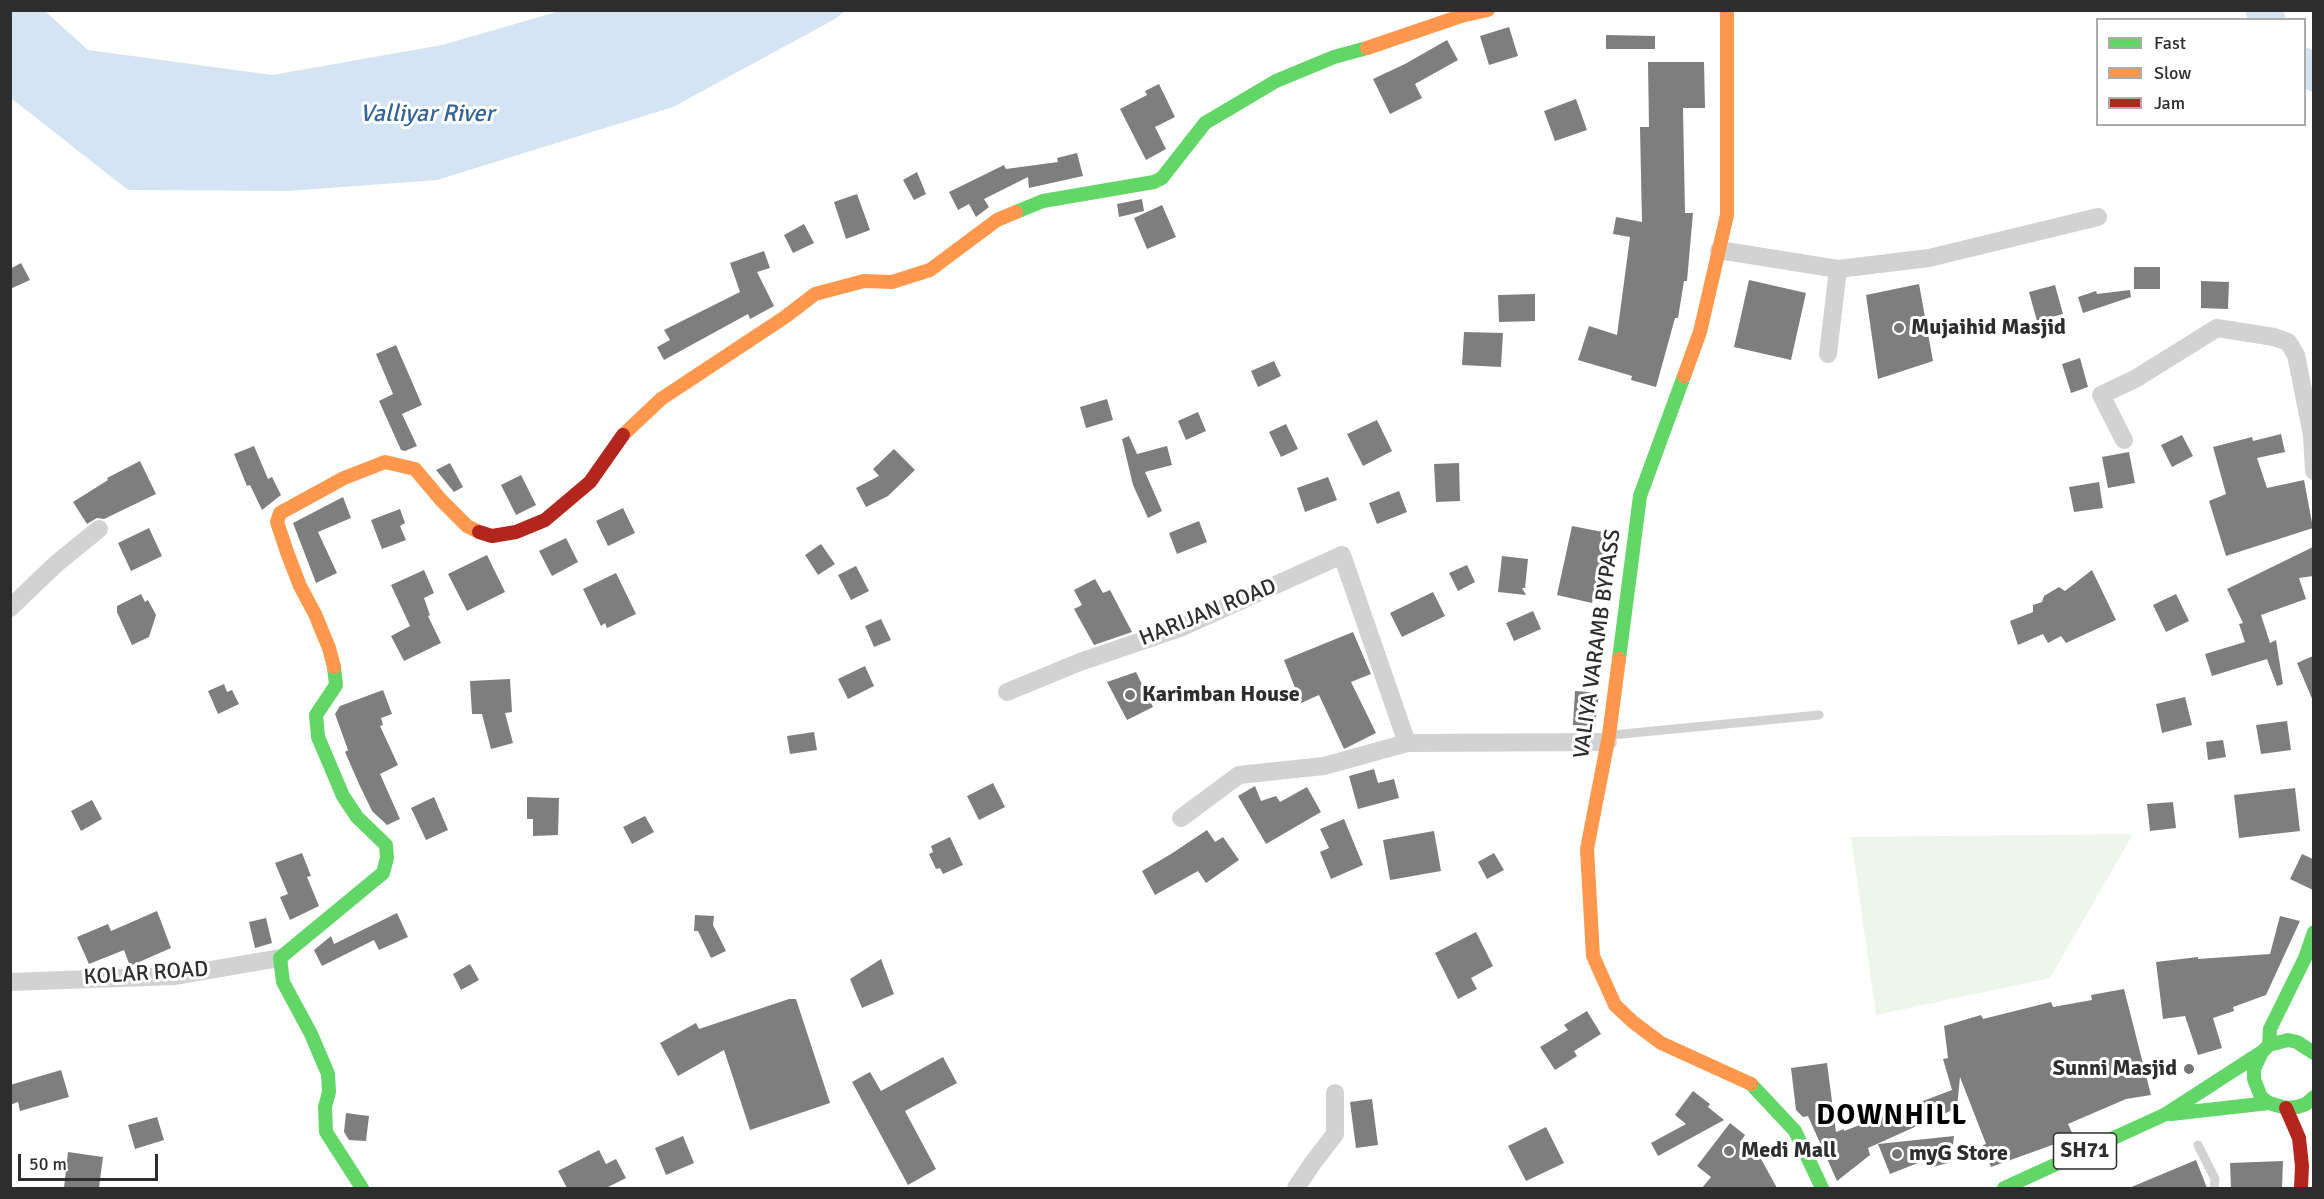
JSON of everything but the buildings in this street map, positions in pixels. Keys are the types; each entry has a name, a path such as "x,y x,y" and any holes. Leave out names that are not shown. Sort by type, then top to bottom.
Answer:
{"main road":[{"path":"362,1188 326,1132 325,1107 329,1092 328,1074 311,1034 283,982 280,958 383,873 387,858 386,845 357,816 343,796 318,737 316,715 336,685 335,671 329,648 287,552 277,522 280,513 344,478 385,462 416,469 441,500 467,526 480,533 492,536 516,532 545,520 590,482 621,437 661,399 785,317 815,294 864,281 892,282 930,270 997,220 1043,201 1154,182 1162,178 1205,123 1276,81 1334,57 1461,16 1488,10"},
{"name":"VALIYA VARAMB BYPASS","path":"1727,10 1727,215 1701,332 1640,496 1609,739 1587,849 1593,956 1615,1005 1661,1043 1754,1086 1795,1131 1822,1188"},
{"path":"2313,933 2305,958 2270,1029 2265,1049 2254,1069 2253,1079 2261,1097 2269,1103 2286,1108 2306,1104 2313,1096"},
{"path":"2265,1049 2288,1040 2306,1046 2313,1053"},
{"name":"SH71","path":"2004,1188 2043,1176 2166,1114 2265,1049"},
{"name":"SH71","path":"2166,1114 2269,1103"},
{"path":"2286,1108 2299,1138 2302,1166 2301,1188"}],"street":[{"path":"1719,250 1838,269 1929,258 2098,217"},
{"path":"1828,354 1838,269"},
{"path":"2124,440 2101,395 2135,379 2217,328 2274,337 2288,342 2296,355 2312,435 2313,471"},
{"path":"10,609 56,564 99,529"},
{"name":"HARIJAN ROAD","path":"1007,692 1080,662 1180,628 1342,555 1407,743"},
{"path":"1181,818 1239,775 1324,766 1407,743 1609,739"},
{"name":"KOLAR ROAD","path":"10,982 175,976 280,958"},
{"path":"1296,1188 1335,1134 1335,1093"}],"lane":[{"path":"1609,739 1819,715"},
{"path":"2198,1145 2215,1179 2214,1188"}],"shaded area":[{"path":"2133,834 2050,978 1876,1015 1851,837"}],"water":[{"name":"Valliyar River","path":"10,11 45,11 88,50 272,75 442,45 560,11 845,11 835,19 673,107 437,180 288,191 128,190 11,98"}],"waterway":[{"path":"2262,10 2268,18"},
{"path":"2306,66 2314,75"}],"traffic: fast":[{"path":"1016,212 1043,201 1154,182 1162,178 1205,123 1276,81 1334,57 1367,48"},
{"path":"1619,659 1640,496 1684,376"},
{"path":"334,667 336,685 316,715 318,737 343,796 357,817 386,845 387,858 383,873 280,958 283,982 311,1034 328,1074 329,1092 325,1107 326,1132 362,1188"},
{"path":"2269,1045 2270,1029 2305,958 2314,932"},
{"path":"2314,1053 2297,1042 2288,1040 2269,1045 2262,1052 2254,1069 2254,1079 2261,1097 2269,1103 2286,1108 2297,1107 2306,1104 2314,1097"},
{"path":"2004,1188 2166,1114 2262,1052"},
{"path":"1751,1084 1795,1131 1822,1188"},
{"path":"2171,1114 2269,1103"}],"traffic: slow":[{"path":"1367,48 1461,16 1488,10"},
{"path":"1684,376 1700,332 1727,215 1727,10"},
{"path":"623,435 661,399 785,317 815,294 864,281 892,282 930,270 997,220 1016,212"},
{"path":"334,667 329,648 287,552 277,522 280,513 344,478 385,462 415,469 467,526 479,532"},
{"path":"1619,659 1609,735 1587,849 1593,956 1615,1005 1633,1022 1661,1043 1751,1084"}],"traffic: jam":[{"path":"479,532 492,536 516,532 545,520 590,482 623,435"},
{"path":"2286,1108 2299,1138 2302,1166 2301,1188"}],"place":[{"name":"Mujaihid Masjid","path":"1899,328"},
{"name":"Karimban House","path":"1130,695"},
{"name":"Sunni Masjid","path":"2189,1069"},
{"name":"Medi Mall","path":"1729,1151"},
{"name":"myG Store","path":"1897,1154"}],"district":[{"name":"DOWNHILL","path":"1892,1117"}]}
